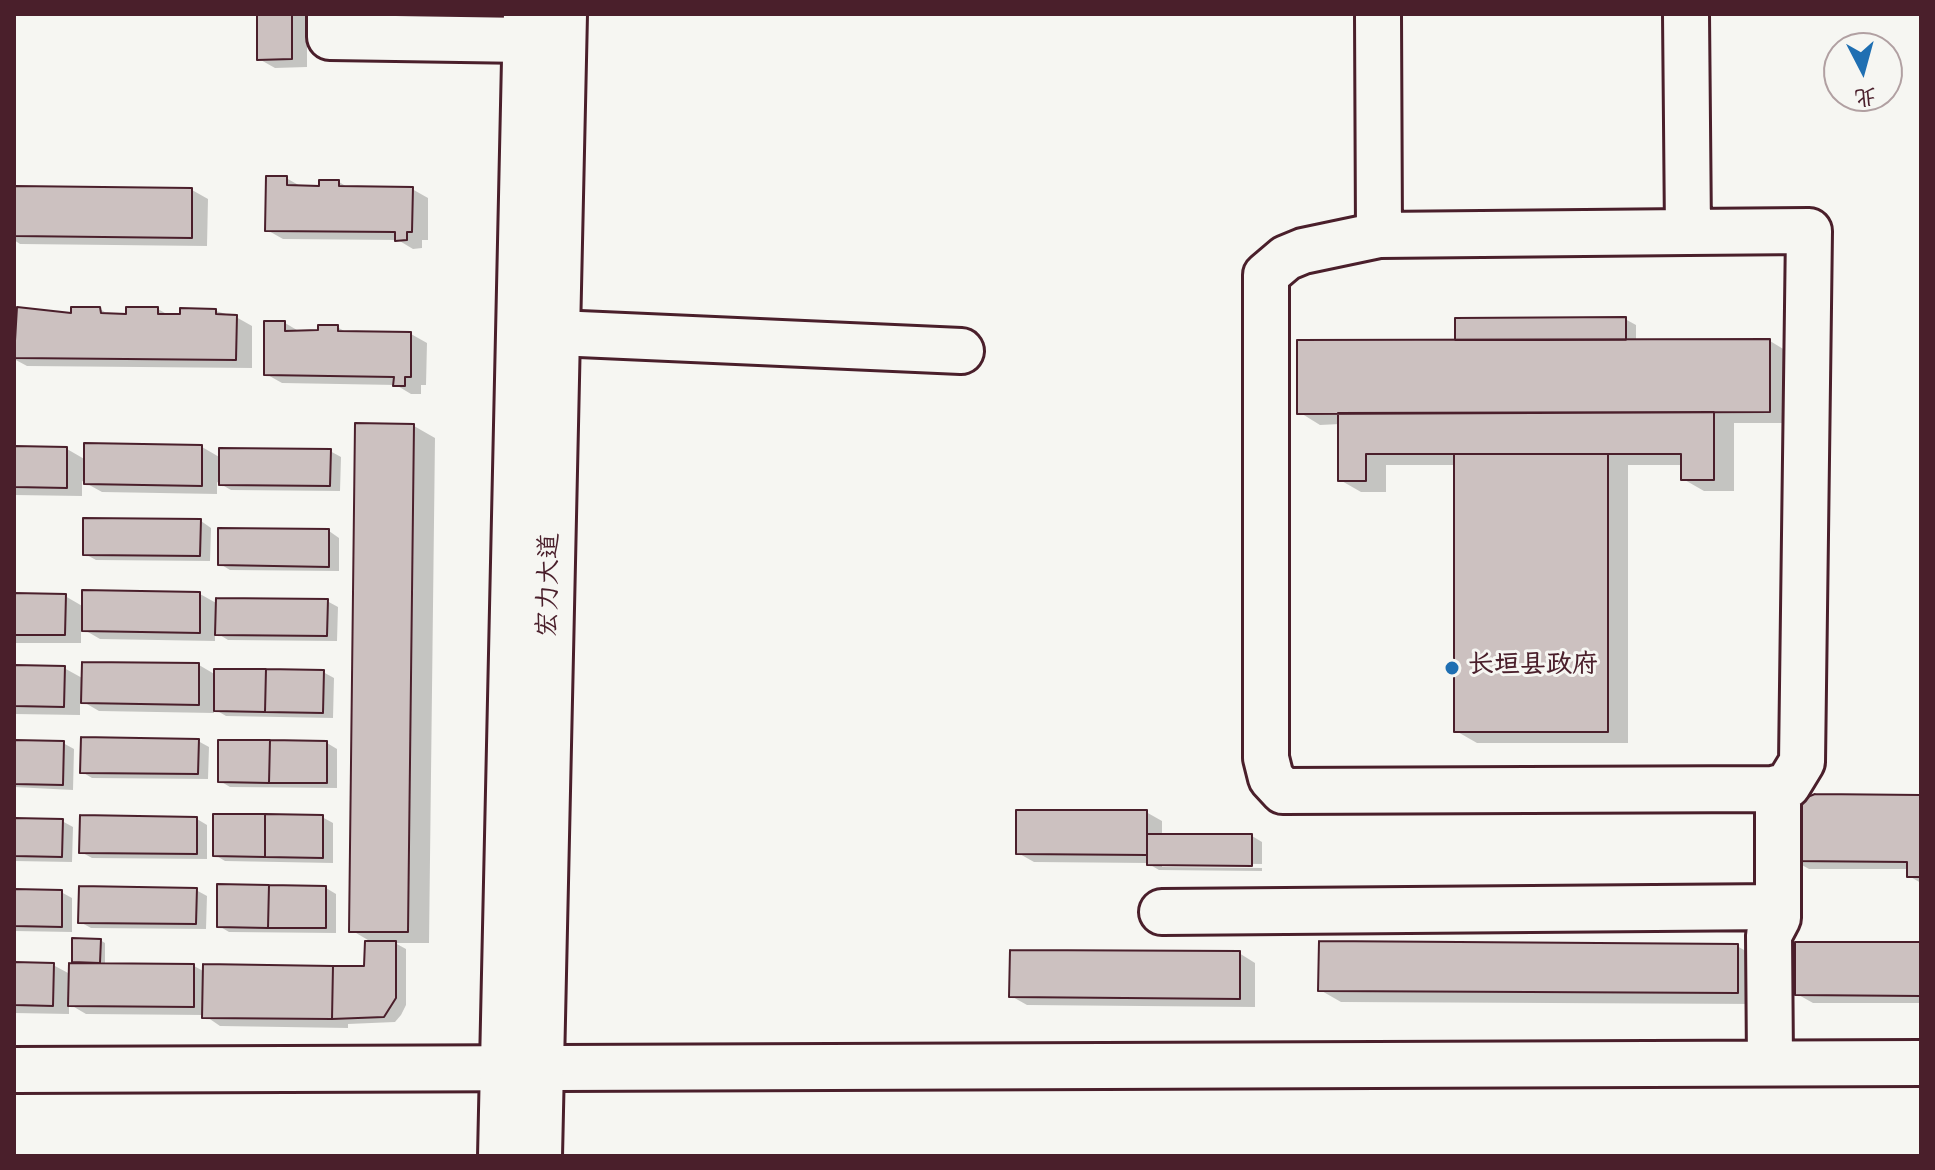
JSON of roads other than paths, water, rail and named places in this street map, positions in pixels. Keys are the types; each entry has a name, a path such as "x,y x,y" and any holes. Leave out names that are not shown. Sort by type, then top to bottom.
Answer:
{"main road":[{"path":"330,14 330,37 526,27"},
{"name":"宏力大道","path":"501,1156 522,1067 557,333 564,14"},
{"path":"1378,14 1379,235"},
{"path":"1686,14 1688,232"},
{"name":"宏力大道","path":"526,27 522,1067 539,1156"},
{"path":"1809,231 1802,762 1788,785 1778,788 1283,791 1271,778 1266,758 1266,275 1286,258 1303,251 1379,235 1688,232 1809,231"},
{"path":"557,333 961,351"},
{"path":"1770,1063 1769,935 1778,918 1778,788"},
{"path":"1162,912 1778,907"},
{"path":"14,1070 1921,1063"}],"place":[{"name":"长垣县政府","path":"1452,668"}]}
